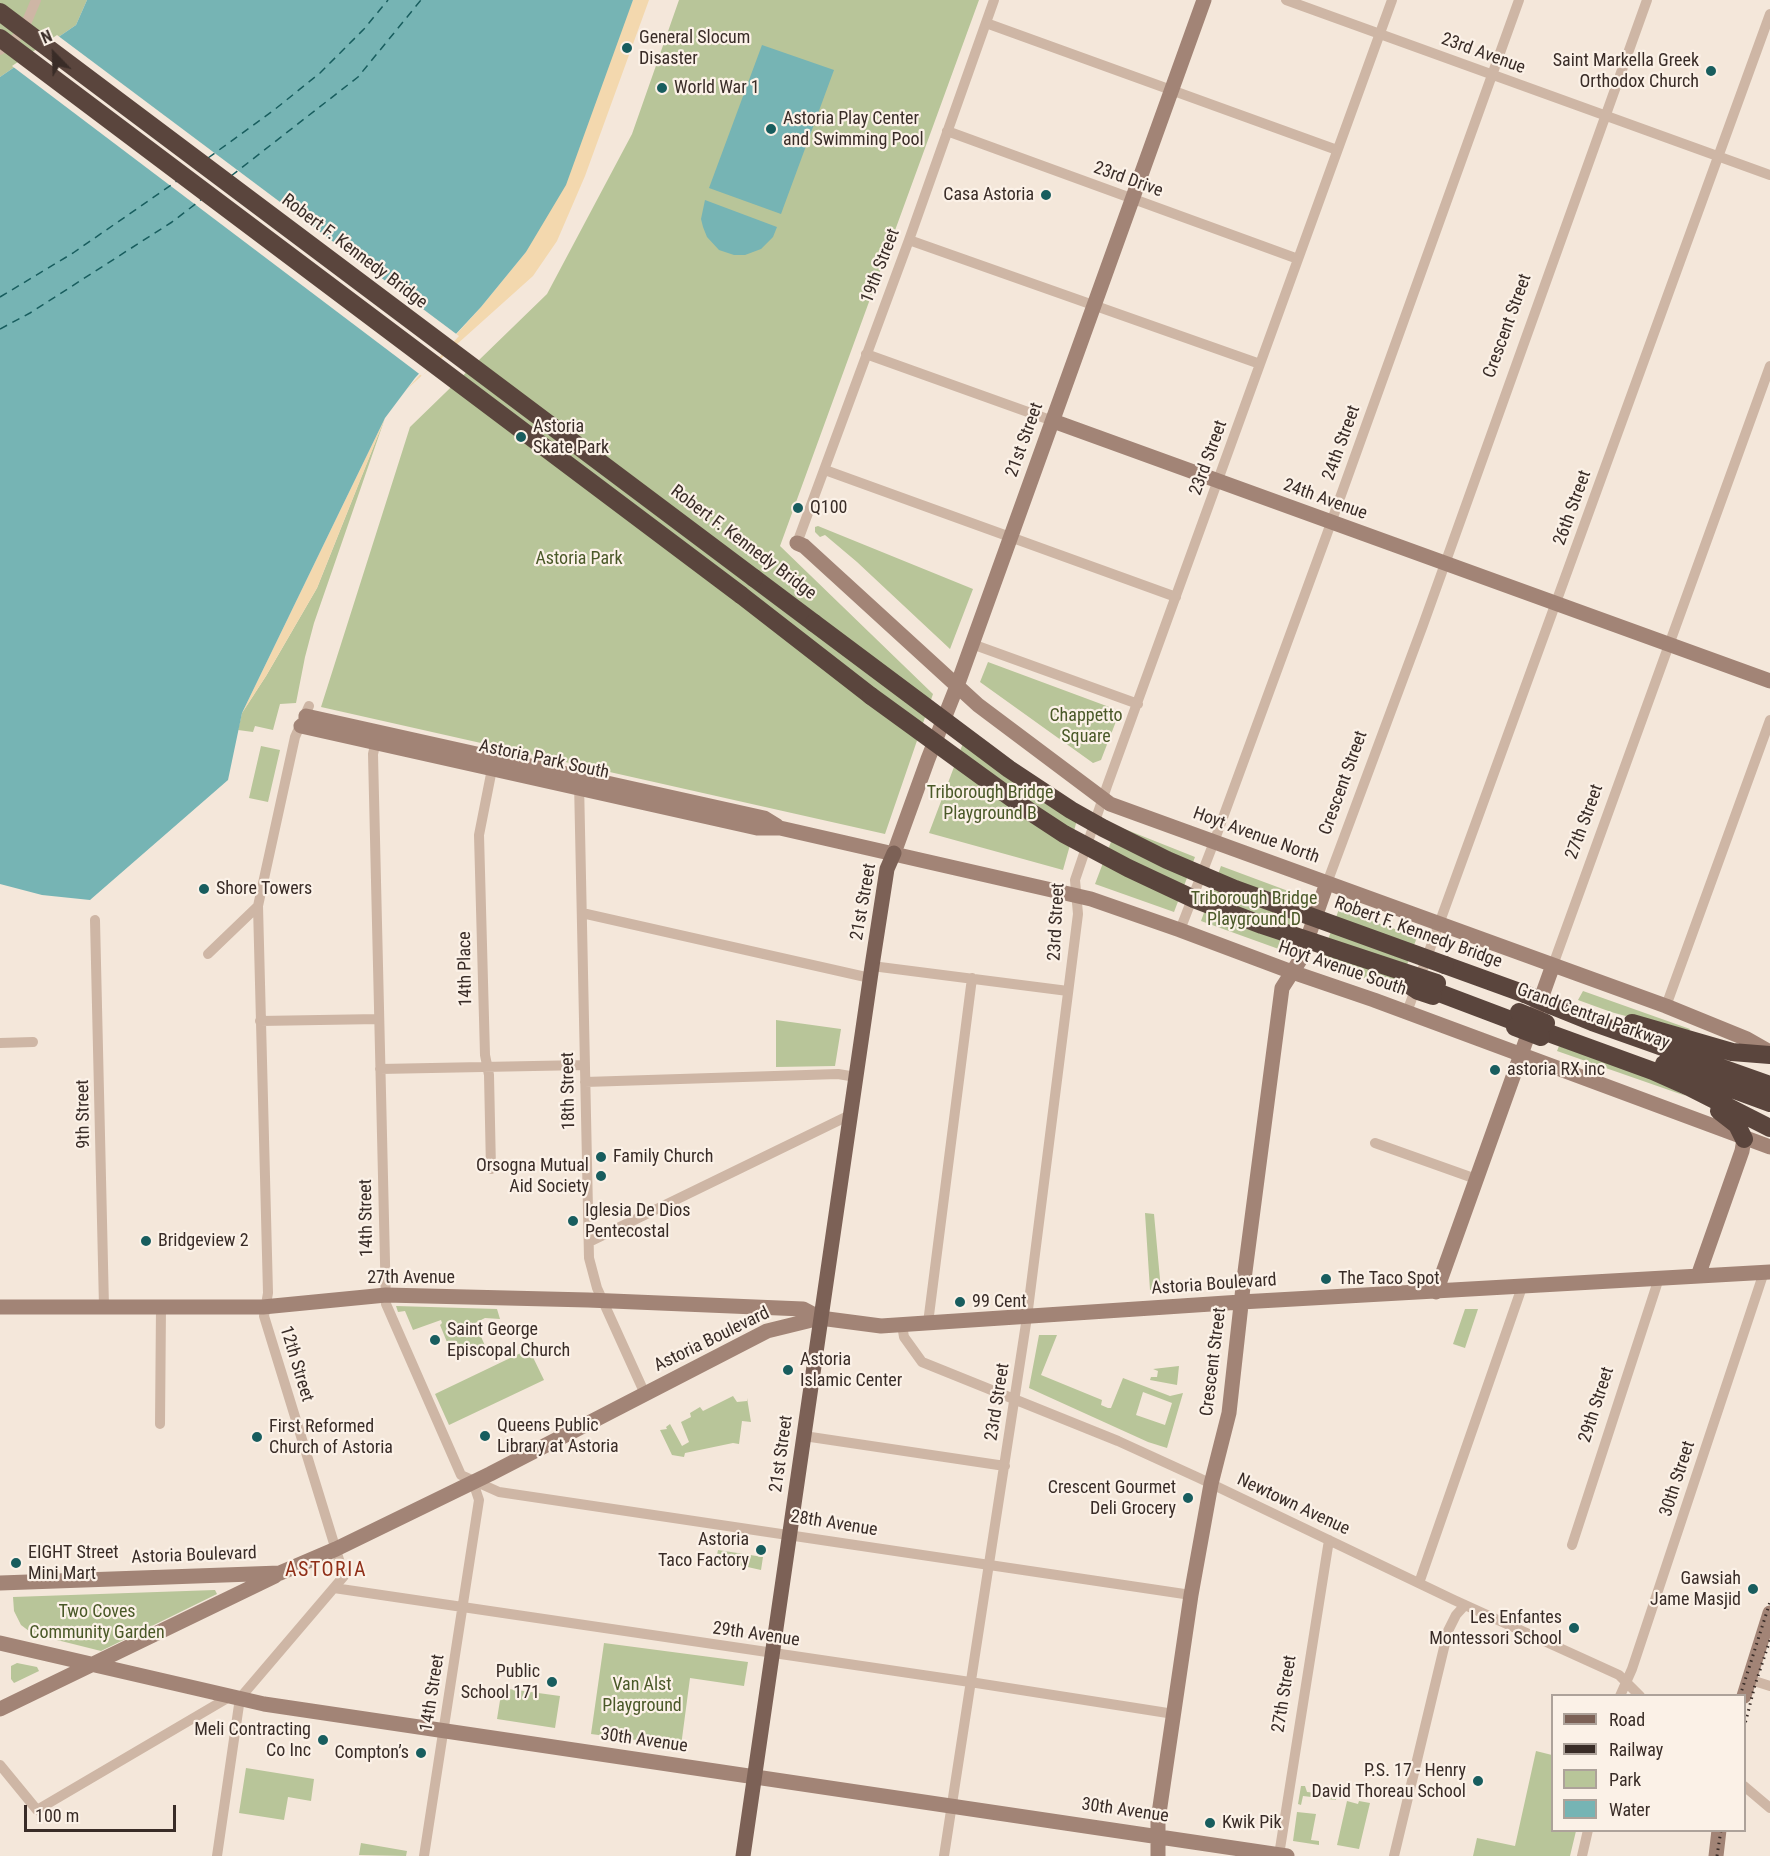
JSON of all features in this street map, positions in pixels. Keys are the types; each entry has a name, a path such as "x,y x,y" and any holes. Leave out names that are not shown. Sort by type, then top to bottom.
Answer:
{"highway":[{"name":"Robert F. Kennedy Bridge","path":"0,12 981,749 1040,790 1119,836 1198,874 1525,994"},
{"path":"0,38 803,641 880,703 1032,813 1064,834 1128,868 1194,898 1262,925 1367,960 1418,991 1435,990"},
{"name":"Grand Central Parkway","path":"1367,960 1435,990 1517,1020 1592,1022 1770,1084"},
{"name":"Grand Central Parkway","path":"1525,994 1546,1019 1770,1103"},
{"path":"1546,1019 1613,1016 1732,1052 1770,1053"},
{"path":"1546,1019 1770,1128"},
{"path":"1546,1019 1690,1094 1732,1120 1744,1139"}],"main road":[{"name":"21st Street","path":"743,1856 871,972 887,869 894,853"}],"street":[{"path":"0,50 13,42 25,26 36,0"},
{"name":"19th Street","path":"797,543 909,240 994,0"},
{"name":"21st Street","path":"894,853 957,686 1204,0"},
{"name":"23rd Avenue","path":"1286,0 1770,175"},
{"name":"23rd Street","path":"944,1856 1027,1317 1078,914 1075,880 1102,799 1392,0"},
{"name":"24th Street","path":"1179,930 1214,842 1331,523 1520,0"},
{"name":"Crescent Street","path":"1158,1856 1157,1835 1191,1595 1211,1484 1229,1413 1241,1302 1282,988 1300,960 1647,0"},
{"name":"26th Street","path":"1407,1012 1770,14"},
{"path":"986,23 1337,150"},
{"name":"23rd Drive","path":"947,131 1298,259"},
{"path":"909,240 1260,364"},
{"name":"24th Avenue","path":"866,354 1770,681"},
{"name":"27th Street","path":"1436,1292 1770,366"},
{"path":"825,470 1176,597"},
{"name":"Hoyt Avenue North","path":"797,543 804,546 978,705 1110,804 1666,1006 1747,1039 1770,1053"},
{"path":"972,644 1138,704"},
{"name":"Astoria Park South","path":"305,716 492,769 579,782"},
{"name":"12th Street","path":"235,1697 344,1576 264,1316 268,1293 258,906 295,737 305,716"},
{"path":"1666,1006 1770,720"},
{"name":"Astoria Park South","path":"377,737 579,782 757,828 780,828 894,853"},
{"name":"14th Street","path":"377,737 373,754 387,1308 461,1475 473,1482 478,1500 424,1856"},
{"name":"14th Place","path":"491,1169 489,1075 484,1056 479,835 492,769"},
{"name":"18th Street","path":"579,782 589,1258 603,1301 645,1394"},
{"name":"Hoyt Avenue South","path":"894,853 1076,896 1179,930 1770,1147"},
{"path":"208,954 258,906"},
{"path":"582,913 871,972 972,978 1068,991"},
{"name":"9th Street","path":"95,920 104,1307"},
{"path":"928,1323 972,978"},
{"path":"260,1021 379,1019"},
{"path":"0,1043 33,1042"},
{"path":"380,1069 585,1065"},
{"path":"585,1082 838,1074 856,1077"},
{"path":"589,1242 850,1115"},
{"path":"1698,1276 1742,1151 1744,1139"},
{"path":"1376,1143 1476,1179"},
{"name":"Astoria Boulevard","path":"0,1583 280,1573 336,1549 473,1482 766,1331 820,1318 881,1326 902,1325 1241,1302 1767,1272"},
{"name":"30th Street","path":"1620,1694 1767,1272"},
{"name":"29th Street","path":"1572,1545 1659,1278"},
{"path":"1419,1583 1522,1287"},
{"name":"27th Avenue","path":"0,1307 266,1307 386,1295 603,1301 803,1310 820,1318"},
{"path":"160,1424 161,1307"},
{"name":"Newtown Avenue","path":"902,1325 904,1337 922,1362 1118,1441 1211,1484 1465,1605 1619,1675 1639,1694"},
{"path":"804,1436 1005,1466"},
{"name":"28th Avenue","path":"473,1482 499,1492 1191,1595"},
{"name":"27th Street","path":"1283,1855 1329,1540"},
{"path":"0,1709 280,1573"},
{"path":"231,1575 237,1595"},
{"name":"29th Avenue","path":"334,1588 1174,1714"},
{"path":"1394,1856 1448,1631 1456,1615 1465,1605"},
{"path":"1744,1694 1770,1613"},
{"name":"30th Avenue","path":"0,1643 264,1704 1283,1855"},
{"path":"1748,1679 1770,1686"},
{"path":"0,1766 36,1810 235,1697"},
{"path":"217,1856 235,1697"},
{"path":"1746,1788 1770,1808"},
{"path":"1582,1856 1588,1832"},
{"path":"1716,1856 1719,1832"}],"green space":[{"path":"0,0 87,0 76,25 0,77"},
{"name":"Astoria Park","path":"679,0 979,0 780,546 933,694 885,834 321,707 410,427 547,294 632,134"},
{"path":"385,418 314,623 296,703 280,704 273,730 255,726 253,732 238,730 242,713 317,588"},
{"path":"818,526 973,589 950,649 857,562 825,535 820,537 815,532 815,527"},
{"name":"Chappetto Square","path":"988,662 1120,711 1101,760 1093,763 980,682"},
{"name":"Triborough Bridge Playground B","path":"968,730 1079,813 1063,870 929,833"},
{"path":"261,746 280,750 268,802 249,798"},
{"path":"1117,826 1195,857 1174,912 1095,884"},
{"name":"Triborough Bridge Playground D","path":"1221,866 1307,898 1287,952 1201,921"},
{"path":"1339,909 1417,937 1398,990 1320,962"},
{"path":"1583,991 1690,1029 1688,1033 1611,1012 1578,1000"},
{"path":"776,1020 841,1029 835,1066 776,1067"},
{"path":"1559,1046 1649,1077 1686,1096 1557,1051"},
{"path":"1145,1213 1154,1214 1161,1290 1150,1290"},
{"path":"396,1306 497,1309 500,1319 485,1318 475,1323 486,1348 481,1350 479,1347 460,1355 453,1346 449,1347 440,1325 441,1320 413,1330 405,1311 398,1312"},
{"path":"1465,1309 1478,1309 1465,1348 1453,1344"},
{"path":"1039,1335 1057,1335 1041,1375 1102,1400 1101,1405 1111,1408 1123,1378 1170,1396 1183,1393 1167,1448 1148,1442 1029,1388","holes":["1143,1392 1172,1403 1165,1425 1136,1415"]},
{"path":"529,1349 544,1380 449,1425 435,1394"},
{"path":"1179,1366 1177,1385 1150,1380 1151,1377 1157,1377 1158,1371 1153,1369"},
{"path":"733,1396 737,1402 747,1401 747,1398 751,1422 742,1421 739,1444 733,1443 685,1453 684,1457 672,1455 660,1430 667,1429 666,1427 670,1424 682,1446 689,1442 681,1422 691,1417 690,1413 700,1407 703,1411"},
{"path":"718,1550 763,1557 761,1570 716,1560"},
{"name":"Two Coves Community Garden","path":"215,1590 217,1594 101,1651 33,1634 21,1625 14,1611 13,1597"},
{"name":"Van Alst Playground","path":"604,1643 748,1662 744,1686 690,1678 681,1746 591,1734"},
{"path":"17,1663 37,1667 39,1671 14,1683 11,1679 11,1666"},
{"path":"502,1688 560,1696 555,1728 497,1719"},
{"path":"1536,1751 1551,1755 1551,1832 1576,1832 1570,1856 1473,1856 1477,1838 1515,1846"},
{"path":"246,1768 314,1779 311,1801 288,1797 284,1820 239,1813"},
{"path":"1301,1786 1305,1786 1307,1792 1335,1795 1336,1800 1303,1796 1301,1805 1298,1804"},
{"path":"1347,1801 1358,1804 1359,1801 1370,1803 1359,1849 1337,1845"},
{"path":"1297,1812 1316,1814 1311,1840 1319,1841 1319,1845 1293,1841"},
{"path":"361,1843 407,1851 406,1856 359,1855"}],"sand":[{"path":"633,0 649,0 585,176 557,241 533,276 407,389 481,307 526,252"},
{"path":"385,418 317,588 242,713"}],"water":[{"path":"87,0 633,0 566,185 526,252 481,307 415,378 385,418 242,713 228,780 90,900 42,895 0,884 0,77 76,25"},
{"name":"Astoria Play Center and Swimming Pool","path":"762,45 834,70 781,214 709,188"},
{"path":"705,200 777,227 773,237 761,249 745,255 734,255 719,250 707,237 703,227 701,219"}],"pier":[{"path":"57,35 459,336 422,376 12,66"}],"ferry route":[{"path":"208,158 320,73 364,29 388,0"},
{"path":"231,176 358,77 421,0"},
{"path":"0,297 73,253 177,181"},
{"path":"0,329 30,313 172,222 202,199"}],"railway":[{"path":"1741,1694 1770,1602"},
{"path":"1746,1720 1770,1640"},
{"path":"1717,1856 1721,1832"}],"place":[{"name":"General Slocum Disaster","path":"627,48"},
{"name":"Saint Markella Greek Orthodox Church","path":"1711,71"},
{"name":"World War 1","path":"662,88"},
{"name":"Astoria Play Center and Swimming Pool","path":"771,129"},
{"name":"Casa Astoria","path":"1046,195"},
{"name":"Astoria Skate Park","path":"521,437"},
{"name":"Q100","path":"798,508"},
{"name":"Shore Towers","path":"204,889"},
{"name":"astoria RX inc","path":"1495,1070"},
{"name":"Family Church","path":"601,1157"},
{"name":"Orsogna Mutual Aid Society","path":"601,1176"},
{"name":"Iglesia De Dios Pentecostal","path":"573,1221"},
{"name":"Bridgeview 2","path":"146,1241"},
{"name":"The Taco Spot","path":"1326,1279"},
{"name":"99 Cent","path":"960,1302"},
{"name":"Saint George Episcopal Church","path":"435,1340"},
{"name":"Astoria Islamic Center","path":"788,1370"},
{"name":"Queens Public Library at Astoria","path":"485,1436"},
{"name":"First Reformed Church of Astoria","path":"257,1437"},
{"name":"Crescent Gourmet Deli Grocery","path":"1188,1498"},
{"name":"Astoria Taco Factory","path":"761,1550"},
{"name":"EIGHT Street Mini Mart","path":"16,1563"},
{"name":"Gawsiah Jame Masjid","path":"1753,1589"},
{"name":"Les Enfantes Montessori School","path":"1574,1628"},
{"name":"Public School 171","path":"552,1682"},
{"name":"Meli Contracting Co Inc","path":"323,1740"},
{"name":"Compton’s","path":"421,1753"},
{"name":"P.S. 17 - Henry David Thoreau School","path":"1478,1781"},
{"name":"Kwik Pik","path":"1210,1823"}],"district":[{"name":"ASTORIA","path":"326,1571"}]}
